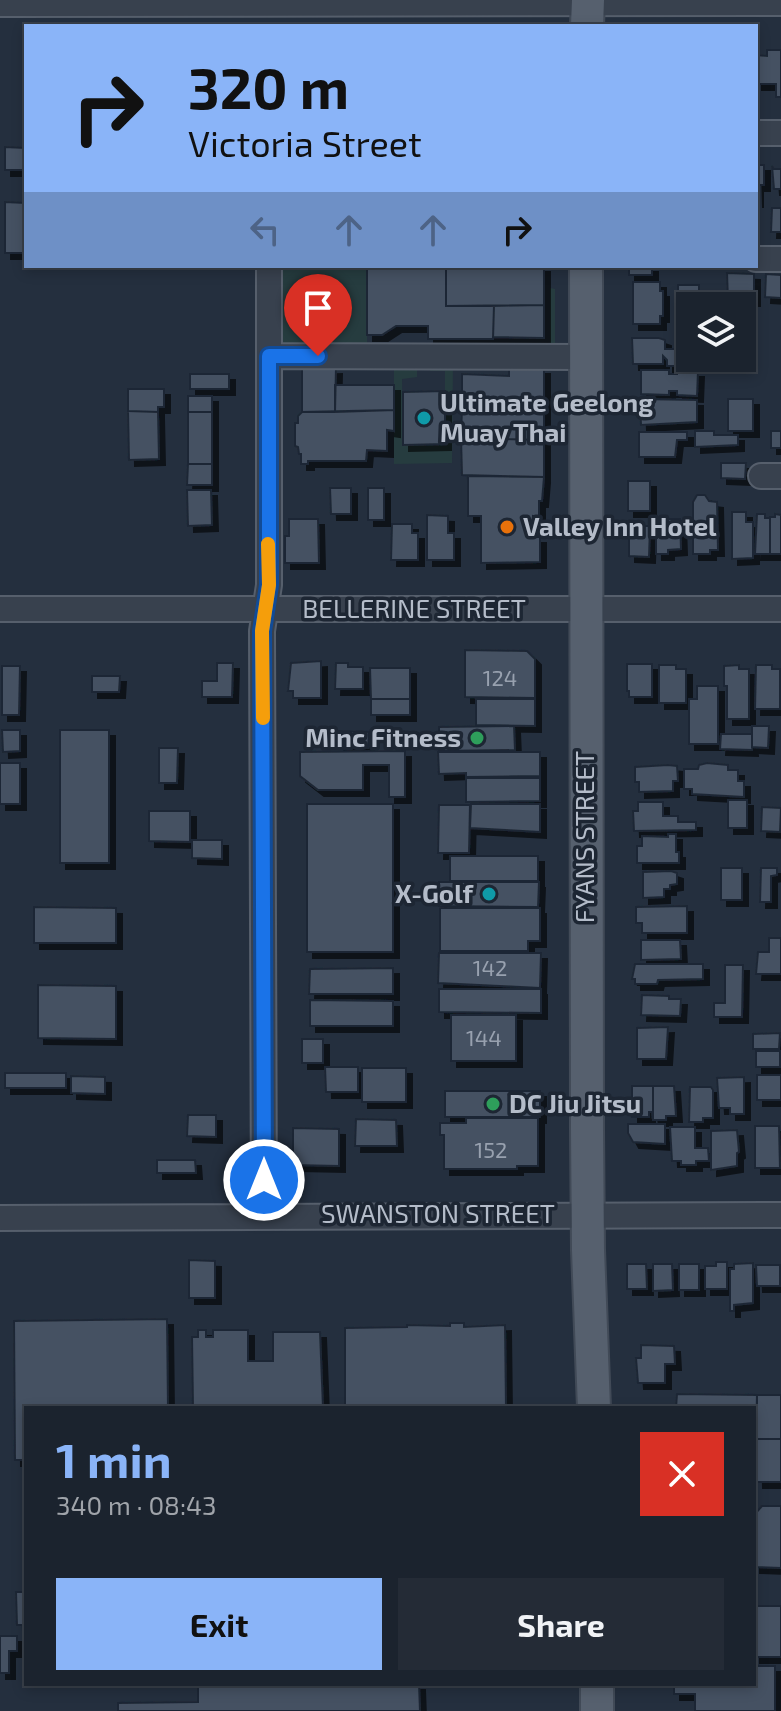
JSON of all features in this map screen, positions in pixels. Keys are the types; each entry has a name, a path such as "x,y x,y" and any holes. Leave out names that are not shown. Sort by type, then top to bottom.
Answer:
{"main road":[{"name":"FYANS STREET","path":"586,268 588,1214 594,1406"},
{"path":"597,1686 597,1711"}],"street":[{"path":"0,4 270,10 587,10 781,3"},
{"path":"758,133 781,133"},
{"path":"758,259 781,259"},
{"path":"264,1215 262,631 269,585 269,268"},
{"path":"269,356 584,357"},
{"name":"BELLERINE STREET","path":"0,609 781,609"},
{"name":"SWANSTON STREET","path":"0,1218 781,1215"}],"green space":[{"path":"282,268 367,268 367,348 277,345 277,282 282,281"},
{"path":"550,288 555,289 555,351 550,351"},
{"path":"432,362 453,362 452,463 394,464 394,368 417,366 417,377 402,379 403,444 445,444 445,371 430,371"}],"building":[{"path":"767,50 781,50 781,97 776,97 776,84 758,84 758,55 767,56"},
{"path":"5,147 24,148 24,170 5,170"},
{"path":"758,165 764,165 764,185 758,185"},
{"path":"772,166 781,169 781,189 774,189"},
{"path":"5,202 24,203 24,253 5,253"},
{"path":"772,208 781,208 781,232 771,232"},
{"path":"367,268 446,268 446,306 494,306 493,339 428,339 428,326 396,326 382,335 367,335"},
{"path":"446,268 544,268 544,305 446,306"},
{"path":"629,268 652,268 652,275 629,275"},
{"path":"727,273 754,274 754,292 728,292"},
{"path":"766,274 781,275 781,298 765,297"},
{"path":"633,282 660,282 663,316 660,316 660,324 633,324"},
{"path":"678,285 699,285 699,292 678,292"},
{"path":"544,305 544,338 493,337 494,306"},
{"path":"632,338 659,338 665,340 665,349 676,349 676,366 667,366 663,356 663,364 633,364"},
{"path":"336,368 335,412 302,412 302,369"},
{"path":"509,368 544,368 544,408 462,407 462,374 509,376"},
{"path":"641,370 669,370 669,374 698,372 697,396 677,395 677,391 669,391 669,395 641,394"},
{"path":"190,374 229,374 229,389 190,389"},
{"path":"335,385 394,385 394,410 335,412"},
{"path":"128,389 164,389 164,407 158,407 158,412 128,411"},
{"name":"Ultimate Geelong Muay Thai","path":"445,391 445,444 403,445 403,392"},
{"path":"188,396 212,396 212,412 188,412"},
{"path":"640,399 697,400 697,422 641,425"},
{"path":"728,399 753,399 753,431 728,431"},
{"path":"462,407 544,408 544,440 461,438"},
{"path":"394,410 394,431 387,430 387,451 367,450 366,461 308,461 308,464 301,464 301,454 295,446 295,423 298,423 302,412"},
{"path":"128,411 158,412 159,459 129,460"},
{"path":"188,412 212,412 212,464 188,464"},
{"path":"695,431 738,435 738,445 695,447"},
{"path":"771,431 781,431 781,448 771,448"},
{"path":"639,432 687,432 687,440 677,440 675,457 639,457"},
{"path":"461,438 544,440 544,477 462,475"},
{"path":"721,463 746,463 745,479 721,478"},
{"path":"188,464 212,464 212,485 187,485"},
{"name":"Valley Inn Hotel","path":"468,476 544,477 539,517 533,516 534,537 540,537 540,562 481,563 481,516 468,516"},
{"path":"628,481 650,481 650,511 628,511"},
{"path":"330,488 351,488 351,514 331,514"},
{"path":"368,488 384,488 384,520 368,520"},
{"path":"187,490 211,490 212,525 188,526"},
{"path":"697,495 705,495 709,501 717,502 718,550 710,550 710,554 693,554 693,502"},
{"path":"732,512 746,512 746,522 753,522 753,558 732,559"},
{"path":"757,514 770,518 770,554 755,554"},
{"path":"775,514 781,515 781,554 770,554 770,517 775,517"},
{"path":"427,515 448,516 448,533 454,533 454,560 427,560"},
{"path":"289,519 318,519 319,563 285,563 285,536 289,536"},
{"path":"656,519 680,519 681,549 656,554"},
{"path":"392,524 412,524 412,533 418,533 418,560 391,560"},
{"path":"629,526 650,526 649,557 629,556"},
{"path":"465,650 527,651 535,659 535,698 465,697"},
{"path":"321,661 321,698 293,698 293,691 288,691 291,663"},
{"path":"217,663 233,663 232,697 202,697 202,681 217,681"},
{"path":"336,663 363,667 363,689 335,689"},
{"path":"627,664 652,664 652,697 629,697"},
{"path":"659,665 676,665 676,669 686,669 686,703 659,703"},
{"path":"739,665 739,669 749,669 749,719 727,719 724,666"},
{"path":"756,665 772,665 772,669 780,669 780,709 755,709"},
{"path":"2,666 20,666 19,715 2,715"},
{"path":"370,668 410,668 410,699 371,699"},
{"path":"92,676 120,676 119,692 92,692"},
{"path":"697,686 718,686 718,744 689,744 689,699 697,699"},
{"path":"371,699 410,699 410,715 371,715"},
{"path":"476,699 535,699 535,726 476,725"},
{"name":"Minc Fitness","path":"514,726 515,750 439,751 439,727"},
{"path":"752,726 769,726 768,748 752,747"},
{"path":"2,730 20,730 20,751 3,752"},
{"path":"60,730 109,730 109,863 60,863"},
{"path":"339,731 369,732 368,748 338,747"},
{"path":"721,734 752,734 752,750 720,749"},
{"path":"159,748 178,748 177,783 159,783"},
{"path":"405,751 405,797 389,797 389,765 363,765 363,790 318,790 300,776 300,752"},
{"path":"438,752 540,752 540,776 466,777 466,773 439,774"},
{"path":"0,763 20,763 20,804 0,804"},
{"path":"699,765 728,765 728,770 738,770 738,781 744,781 744,797 692,794 692,789 684,789 684,769 698,769"},
{"path":"677,766 678,781 673,781 673,791 639,792 635,767"},
{"path":"466,778 540,778 540,801 466,802"},
{"path":"728,800 747,800 747,828 728,828"},
{"path":"638,802 663,802 663,816 678,816 678,822 696,822 696,830 634,831 633,811 638,811"},
{"path":"307,804 393,804 393,952 307,952"},
{"path":"471,804 540,804 540,832 470,828"},
{"path":"439,805 470,805 469,853 438,853"},
{"path":"762,807 781,808 780,832 761,831"},
{"path":"149,811 190,811 190,842 149,841"},
{"path":"668,834 676,834 679,863 637,863 637,846 642,846 642,836 668,837"},
{"path":"192,840 222,840 222,859 192,858"},
{"path":"450,856 538,856 538,881 450,881"},
{"path":"721,868 742,868 742,900 721,900"},
{"path":"761,868 777,868 777,875 771,876 771,902 760,902"},
{"path":"643,872 677,873 677,884 664,889 664,897 643,898"},
{"name":"X-Golf","path":"439,882 539,882 538,907 439,906"},
{"path":"687,906 687,933 642,933 642,923 636,923 636,907"},
{"path":"34,907 116,908 116,943 34,943"},
{"path":"440,908 540,908 540,941 528,941 528,951 440,951"},
{"path":"769,938 781,938 781,974 756,974 758,952 769,952"},
{"path":"641,940 680,940 681,959 641,960"},
{"path":"439,953 541,953 540,988 438,983"},
{"path":"635,964 703,964 703,979 635,984 635,979 632,979"},
{"path":"725,965 743,965 742,1017 714,1017 714,1003 725,1003"},
{"path":"393,968 393,994 309,994 310,969"},
{"path":"38,985 116,986 116,1039 38,1038"},
{"path":"439,989 541,989 541,1013 439,1012"},
{"path":"642,995 681,999 680,1016 641,1015"},
{"path":"310,1000 393,1001 393,1026 310,1026"},
{"path":"451,1015 516,1015 516,1061 451,1061"},
{"path":"668,1027 666,1059 637,1059 637,1028"},
{"path":"780,1033 779,1049 753,1049 753,1034"},
{"path":"302,1039 323,1039 323,1063 302,1063"},
{"path":"756,1051 780,1051 780,1067 756,1067"},
{"path":"325,1067 358,1067 358,1092 326,1092"},
{"path":"362,1068 406,1068 406,1102 362,1102"},
{"path":"5,1073 66,1073 66,1088 5,1088"},
{"path":"757,1075 781,1075 781,1100 757,1100"},
{"path":"71,1076 105,1077 105,1094 71,1093"},
{"path":"744,1077 744,1114 730,1114 730,1108 719,1108 717,1078"},
{"path":"632,1086 653,1086 653,1120 652,1112 649,1112 649,1117 632,1117"},
{"path":"653,1086 674,1086 676,1116 653,1120"},
{"path":"690,1087 711,1087 713,1118 689,1122"},
{"name":"DC Jiu Jitsu","path":"445,1091 540,1091 540,1117 445,1117"},
{"path":"188,1115 216,1115 216,1137 187,1136"},
{"path":"466,1118 538,1118 538,1166 444,1169 444,1135 440,1135 440,1123 466,1123"},
{"path":"356,1119 396,1120 397,1146 355,1146"},
{"path":"628,1124 665,1124 665,1144 633,1142 628,1133"},
{"path":"755,1126 779,1126 780,1168 755,1168"},
{"path":"670,1127 695,1127 695,1148 708,1148 709,1161 681,1165 681,1161 672,1161"},
{"path":"293,1128 339,1129 339,1166 293,1165"},
{"path":"737,1130 737,1166 711,1170 711,1131"},
{"path":"157,1160 195,1160 196,1173 157,1173"},
{"path":"189,1260 215,1261 215,1298 189,1298"},
{"path":"716,1262 727,1262 727,1289 705,1289 705,1266 716,1266"},
{"path":"753,1263 753,1303 734,1305 734,1311 730,1311 730,1269 734,1269 734,1264"},
{"path":"627,1264 646,1264 647,1289 627,1289"},
{"path":"653,1264 672,1264 673,1290 653,1291"},
{"path":"679,1264 699,1264 699,1290 679,1290"},
{"path":"756,1265 780,1265 780,1286 757,1286"},
{"path":"167,1319 168,1406 24,1406 24,1460 15,1460 14,1321"},
{"path":"450,1323 464,1323 464,1327 505,1325 506,1406 345,1406 345,1328 450,1326"},
{"path":"198,1330 206,1330 206,1337 213,1337 213,1330 248,1330 248,1361 273,1361 273,1332 320,1332 323,1406 193,1406 192,1337 198,1337"},
{"path":"641,1345 674,1346 675,1364 665,1364 665,1383 638,1383 636,1358 641,1358"},
{"path":"677,1394 757,1395 757,1444 756,1406 676,1406"},
{"path":"757,1395 781,1395 781,1439 756,1439"},
{"path":"756,1439 781,1439 781,1482 757,1482"},
{"path":"762,1506 781,1506 781,1568 756,1567 756,1513"},
{"path":"16,1592 24,1592 24,1625 17,1625"},
{"path":"756,1606 781,1606 781,1657 756,1657"},
{"path":"0,1636 17,1636 17,1651 9,1651 9,1673 0,1673"},
{"path":"756,1666 775,1666 775,1711 695,1711 695,1694 674,1694 674,1686 756,1686"},
{"path":"198,1686 419,1686 420,1711 118,1711 118,1703 198,1702"}],"slow traffic":[{"path":"263,718 262,631 269,585 268,544"}],"place":[{"name":"Ultimate Geelong Muay Thai","path":"424,418"},
{"name":"Valley Inn Hotel","path":"507,527"},
{"name":"Minc Fitness","path":"477,738"},
{"name":"X-Golf","path":"489,894"},
{"name":"DC Jiu Jitsu","path":"493,1104"}],"route":[{"path":"264,1180 262,631 269,585 269,356 318,356"}]}
